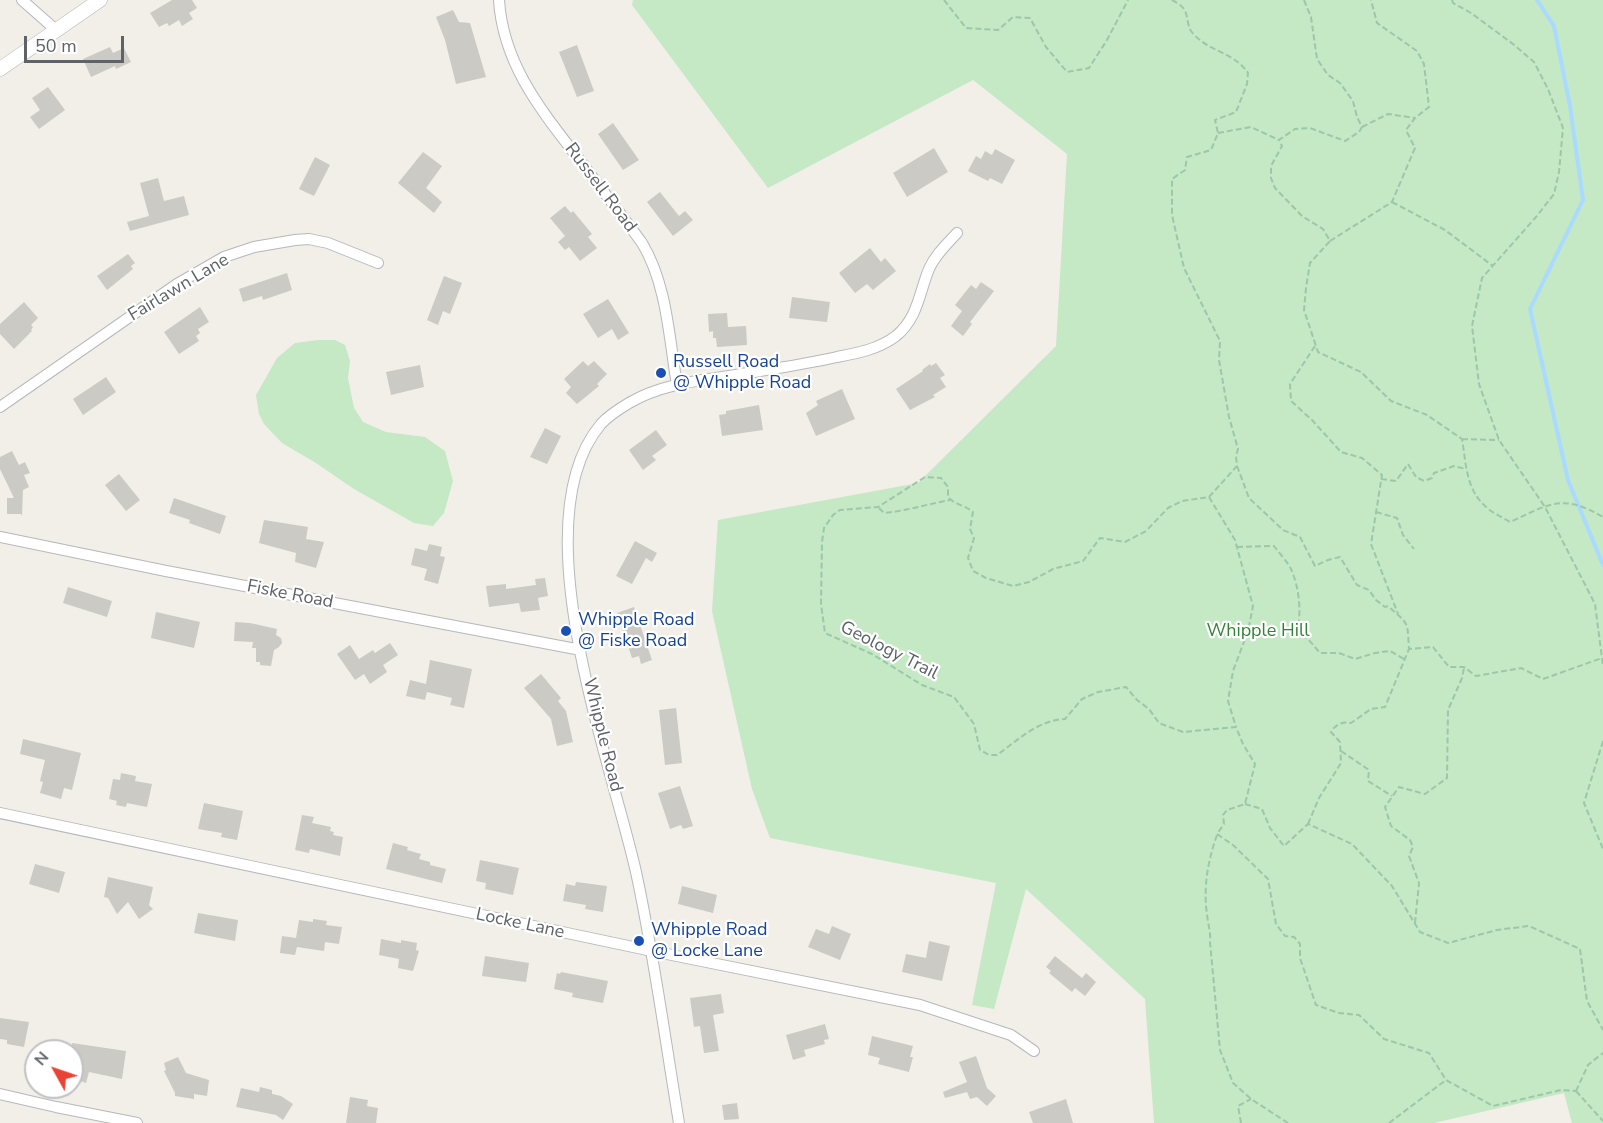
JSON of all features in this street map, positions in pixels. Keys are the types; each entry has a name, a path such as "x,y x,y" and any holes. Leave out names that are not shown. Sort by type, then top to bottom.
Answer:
{"street":[{"path":"22,0 56,30"},
{"path":"0,69 100,0"},
{"name":"Russell Road","path":"499,0 508,46 528,90 651,258 660,282 677,385"},
{"name":"Whipple Road","path":"679,1123 652,951 626,827 591,697 571,602 567,546 570,507 583,457 597,430 613,413 644,396 677,385 820,361 880,346 898,334 909,322 932,263 957,233"},
{"name":"Fairlawn Lane","path":"0,407 177,284 224,257 254,248 309,239 327,243 378,263"},
{"name":"Fiske Road","path":"0,537 581,650"},
{"name":"Locke Lane","path":"0,813 652,951 920,1005 1011,1035 1034,1051"},
{"path":"0,1094 137,1123"}],"path":[{"path":"944,0 966,28 998,30 1013,17 1030,18 1046,47 1067,72 1089,68 1128,0"},
{"path":"1172,0 1184,9 1190,31 1212,49 1234,57 1248,73 1247,84 1236,112 1215,120 1218,133 1211,150 1187,158 1185,170 1172,179 1172,215 1184,268 1220,341 1219,360 1227,395 1229,417 1238,449 1237,466 1249,498 1283,530 1300,537 1315,567 1328,560 1341,557 1357,585 1369,590 1376,600 1385,607 1388,606 1407,622 1409,627 1407,636 1409,649 1385,707 1371,709 1351,723 1346,722 1334,726 1331,732 1340,742 1341,763 1319,798 1308,824 1284,846 1270,828 1262,809 1245,804 1227,810 1223,815 1224,824 1217,834 1208,859 1206,903 1211,930 1220,1050 1233,1083 1251,1099 1288,1123"},
{"path":"1304,0 1311,17 1317,58 1328,75 1340,83 1353,101 1362,127"},
{"path":"1371,0 1377,23 1417,51 1424,64 1429,107 1415,118 1406,130 1415,148 1392,202 1330,241 1310,263 1304,310 1318,352 1361,372 1391,401 1427,415 1462,439 1499,440"},
{"path":"1452,0 1534,62 1548,89 1563,128 1559,172 1554,194 1482,278 1472,326 1479,384 1499,440 1545,507 1595,604 1603,666"},
{"path":"1279,140 1295,129 1310,128 1345,141 1359,132 1362,127 1388,114 1415,118"},
{"path":"1218,133 1251,127 1279,140 1282,146 1271,166 1271,178 1275,188 1302,216 1323,229 1330,241"},
{"path":"1392,202 1445,230 1493,266"},
{"path":"1316,345 1290,384 1291,401 1341,452 1362,458 1382,475 1371,544 1399,616"},
{"path":"1462,439 1466,469 1473,491 1486,507 1510,522 1558,502 1573,503 1588,508 1603,517"},
{"path":"1381,479 1396,481 1408,464 1416,477 1424,481 1432,478 1434,473 1454,466 1466,469"},
{"path":"1237,466 1209,497 1234,540 1253,606 1248,631 1233,671 1228,701 1243,744 1255,764 1245,804"},
{"name":"Geology Trail","path":"1209,497 1182,501 1168,508 1146,531 1125,542 1100,538 1083,561 1053,569 1036,580 1013,586 986,578 973,571 968,558 974,538 970,529 973,512 965,505 952,503 948,498 948,487 941,478 925,477 878,507 840,510 833,515 824,528 822,542 821,604 825,633 872,654 922,685 954,697 974,724 980,750 989,755 997,755 1040,724 1055,719 1065,719 1082,699 1098,692 1126,687 1149,709 1159,723 1184,732 1236,727"},
{"path":"878,507 884,513 899,512 950,500"},
{"path":"1376,512 1397,518 1403,535 1414,549"},
{"path":"1236,547 1274,546 1290,569 1298,597 1297,631 1308,639 1320,653 1338,653 1355,659 1375,652 1390,651 1404,659"},
{"path":"1409,649 1433,647 1449,668 1464,668 1476,676 1521,668 1543,679 1602,657"},
{"path":"1415,923 1419,883 1410,856 1413,848 1410,840 1391,826 1384,807 1399,787 1425,794 1447,778 1449,710 1464,668"},
{"path":"1603,741 1584,803 1603,849"},
{"path":"1341,752 1369,770 1368,781 1392,796"},
{"path":"1308,824 1352,844 1392,886 1420,932 1448,943 1497,930 1529,926 1580,949 1587,1001 1603,1030"},
{"path":"1217,834 1233,845 1268,879 1276,924 1284,936 1293,936 1300,944 1300,958 1316,1005 1339,1013 1359,1015 1384,1039 1430,1053 1446,1080 1493,1106 1561,1090 1576,1091 1603,1121"},
{"path":"1576,1091 1588,1065 1603,1053"},
{"path":"1389,1123 1446,1080"},
{"path":"1241,1123 1238,1106 1251,1099"}],"green space":[{"name":"Whipple Hill","path":"633,0 1603,0 1603,1123 1572,1123 1564,1093 1434,1123 1154,1123 1145,999 1026,889 994,1009 972,1005 996,883 770,838 752,789 712,611 718,520 918,483 1056,346 1067,154 973,80 768,188 632,5"},
{"path":"335,340 345,345 350,361 348,378 354,408 363,422 386,432 425,437 445,451 453,481 444,513 433,526 414,523 354,489 282,443 264,424 259,414 256,395 277,358 295,343"}],"building":[{"path":"172,0 192,0 197,8 189,13 193,19 182,26 179,20 169,26 167,23 159,27 150,13"},
{"path":"453,10 459,22 470,23 486,77 456,84 445,40 436,17"},
{"path":"577,45 594,91 577,97 559,52"},
{"path":"110,47 113,53 124,48 131,62 116,69 115,66 91,77 83,59"},
{"path":"48,87 65,110 39,129 30,117 40,110 32,98"},
{"path":"613,123 639,160 623,170 598,134"},
{"path":"934,148 948,172 907,197 893,173"},
{"path":"995,149 1015,160 1002,184 990,178 988,181 968,171 976,156 981,159 985,151 992,155"},
{"path":"423,152 442,166 426,188 442,202 434,213 398,183"},
{"path":"315,157 330,165 314,196 299,189"},
{"path":"158,178 164,201 184,196 189,215 130,231 127,222 149,216 140,183"},
{"path":"660,192 679,216 685,211 693,220 673,236 647,202"},
{"path":"565,206 571,213 573,211 592,234 588,237 597,248 580,261 569,247 565,250 558,242 565,236 550,218"},
{"path":"870,248 881,262 885,258 896,271 873,290 867,284 855,293 839,273"},
{"path":"128,254 135,263 131,266 133,269 107,290 97,276"},
{"path":"287,273 292,290 263,300 262,296 243,302 239,289"},
{"path":"444,276 462,283 450,314 443,311 438,325 427,320"},
{"path":"981,282 994,291 970,322 972,324 963,336 951,326 962,311 955,305 971,285 976,289"},
{"path":"792,297 830,302 827,322 789,318"},
{"path":"608,299 629,333 618,340 612,329 598,338 583,314"},
{"path":"24,302 38,318 31,325 32,331 14,349 0,334 0,324"},
{"path":"200,307 209,322 198,329 200,333 196,336 199,341 179,354 164,332"},
{"path":"727,313 728,327 746,326 747,345 717,347 713,331 709,332 708,314"},
{"path":"583,361 588,366 594,361 607,374 597,384 599,386 577,404 566,393 571,387 564,379"},
{"path":"936,363 945,375 940,378 946,387 933,395 935,397 910,410 896,389 930,364 931,366"},
{"path":"420,365 424,387 391,395 386,372"},
{"path":"106,377 116,392 83,415 73,399"},
{"path":"842,389 855,419 816,436 806,413 818,405 816,401"},
{"path":"759,405 763,430 722,436 719,415 726,414 726,411"},
{"path":"545,428 561,436 547,464 530,457"},
{"path":"656,430 667,445 652,456 656,460 643,470 629,450"},
{"path":"12,451 19,465 25,462 30,473 24,475 29,487 23,490 22,516 21,514 7,514 7,498 14,498 0,469 0,457"},
{"path":"119,474 140,500 126,511 105,485"},
{"path":"174,498 226,516 220,534 169,513"},
{"path":"264,520 308,527 306,539 324,542 316,568 295,562 296,553 259,543"},
{"path":"635,541 657,553 652,562 646,558 632,584 616,576"},
{"path":"429,544 442,547 440,556 445,557 438,584 424,580 427,569 411,565 415,548 427,551"},
{"path":"545,578 548,596 538,598 540,610 521,612 519,603 489,607 486,586 506,584 506,589 536,585 535,579"},
{"path":"68,587 112,601 107,617 63,603"},
{"path":"634,607 652,660 641,664 639,656 632,658 617,613"},
{"path":"156,612 200,622 194,648 151,638"},
{"path":"235,622 277,629 276,635 281,638 282,643 274,650 271,666 260,665 260,662 256,662 256,648 252,648 253,642 234,641"},
{"path":"390,643 398,655 383,665 387,672 370,684 364,674 355,680 337,654 350,645 359,659 373,650 375,653"},
{"path":"430,660 472,669 464,708 450,705 452,698 427,692 425,700 406,696 410,680 426,684"},
{"path":"541,674 561,698 558,701 566,711 573,742 557,746 551,719 524,688"},
{"path":"676,708 682,763 665,765 659,710"},
{"path":"23,739 81,753 72,790 64,788 61,799 40,793 45,760 20,754"},
{"path":"121,773 136,776 135,781 152,784 147,807 127,803 126,807 116,805 117,801 109,799 113,779 120,780"},
{"path":"680,786 693,826 683,829 681,825 670,829 658,793"},
{"path":"204,803 243,811 237,840 221,837 222,833 198,829"},
{"path":"302,815 314,817 312,823 331,827 330,831 334,832 333,835 343,837 340,856 310,849 309,853 295,850"},
{"path":"393,843 421,854 419,859 430,862 430,865 446,869 442,883 386,869"},
{"path":"480,860 519,868 513,895 485,889 486,883 476,881"},
{"path":"35,864 65,872 59,893 29,884"},
{"path":"108,877 153,887 149,905 153,909 139,919 128,902 117,914 108,898 104,897"},
{"path":"576,882 607,886 603,912 585,909 586,905 563,901 566,884 575,886"},
{"path":"682,886 717,895 713,913 678,904"},
{"path":"198,913 238,920 235,941 194,933"},
{"path":"313,919 327,921 326,925 342,927 339,944 325,942 324,951 297,947 295,955 280,953 282,936 296,938 299,920 313,922"},
{"path":"832,926 851,934 840,960 808,947 816,929 829,934"},
{"path":"381,939 417,943 416,950 419,951 413,971 398,968 399,959 379,955"},
{"path":"929,941 950,946 942,981 902,972 906,954 926,958"},
{"path":"485,956 529,963 526,982 482,976"},
{"path":"1055,956 1082,978 1086,973 1096,982 1085,996 1075,988 1072,992 1049,973 1051,971 1046,967"},
{"path":"557,973 608,981 603,1003 572,997 573,993 554,989"},
{"path":"721,994 724,1013 713,1015 719,1051 704,1053 700,1026 694,1027 690,998"},
{"path":"0,1018 29,1022 24,1047 7,1044 7,1040 0,1039"},
{"path":"825,1024 829,1039 824,1040 825,1044 804,1050 806,1056 793,1060 786,1035"},
{"path":"872,1036 913,1046 909,1072 878,1064 880,1058 868,1055"},
{"path":"84,1045 126,1051 122,1079 89,1072 86,1083 84,1082"},
{"path":"976,1056 987,1088 996,1096 987,1106 977,1097 970,1099 967,1092 945,1098 943,1092 967,1082 959,1062"},
{"path":"178,1057 186,1073 209,1080 207,1096 194,1094 194,1099 175,1096 164,1071 166,1070 164,1063"},
{"path":"260,1087 272,1090 272,1094 281,1096 293,1104 283,1120 276,1115 236,1107 241,1088 259,1092"},
{"path":"350,1097 368,1100 367,1106 378,1108 376,1123 346,1123"},
{"path":"1066,1099 1073,1123 1033,1123 1029,1112"},
{"path":"737,1103 739,1119 724,1120 722,1105"}],"waterway":[{"path":"1537,0 1554,26 1570,106 1583,200 1530,309 1568,480 1603,565"}],"place":[{"name":"Russell Road @ Whipple Road","path":"661,373"},
{"name":"Whipple Road @ Fiske Road","path":"566,631"},
{"name":"Whipple Road @ Locke Lane","path":"639,941"}]}
